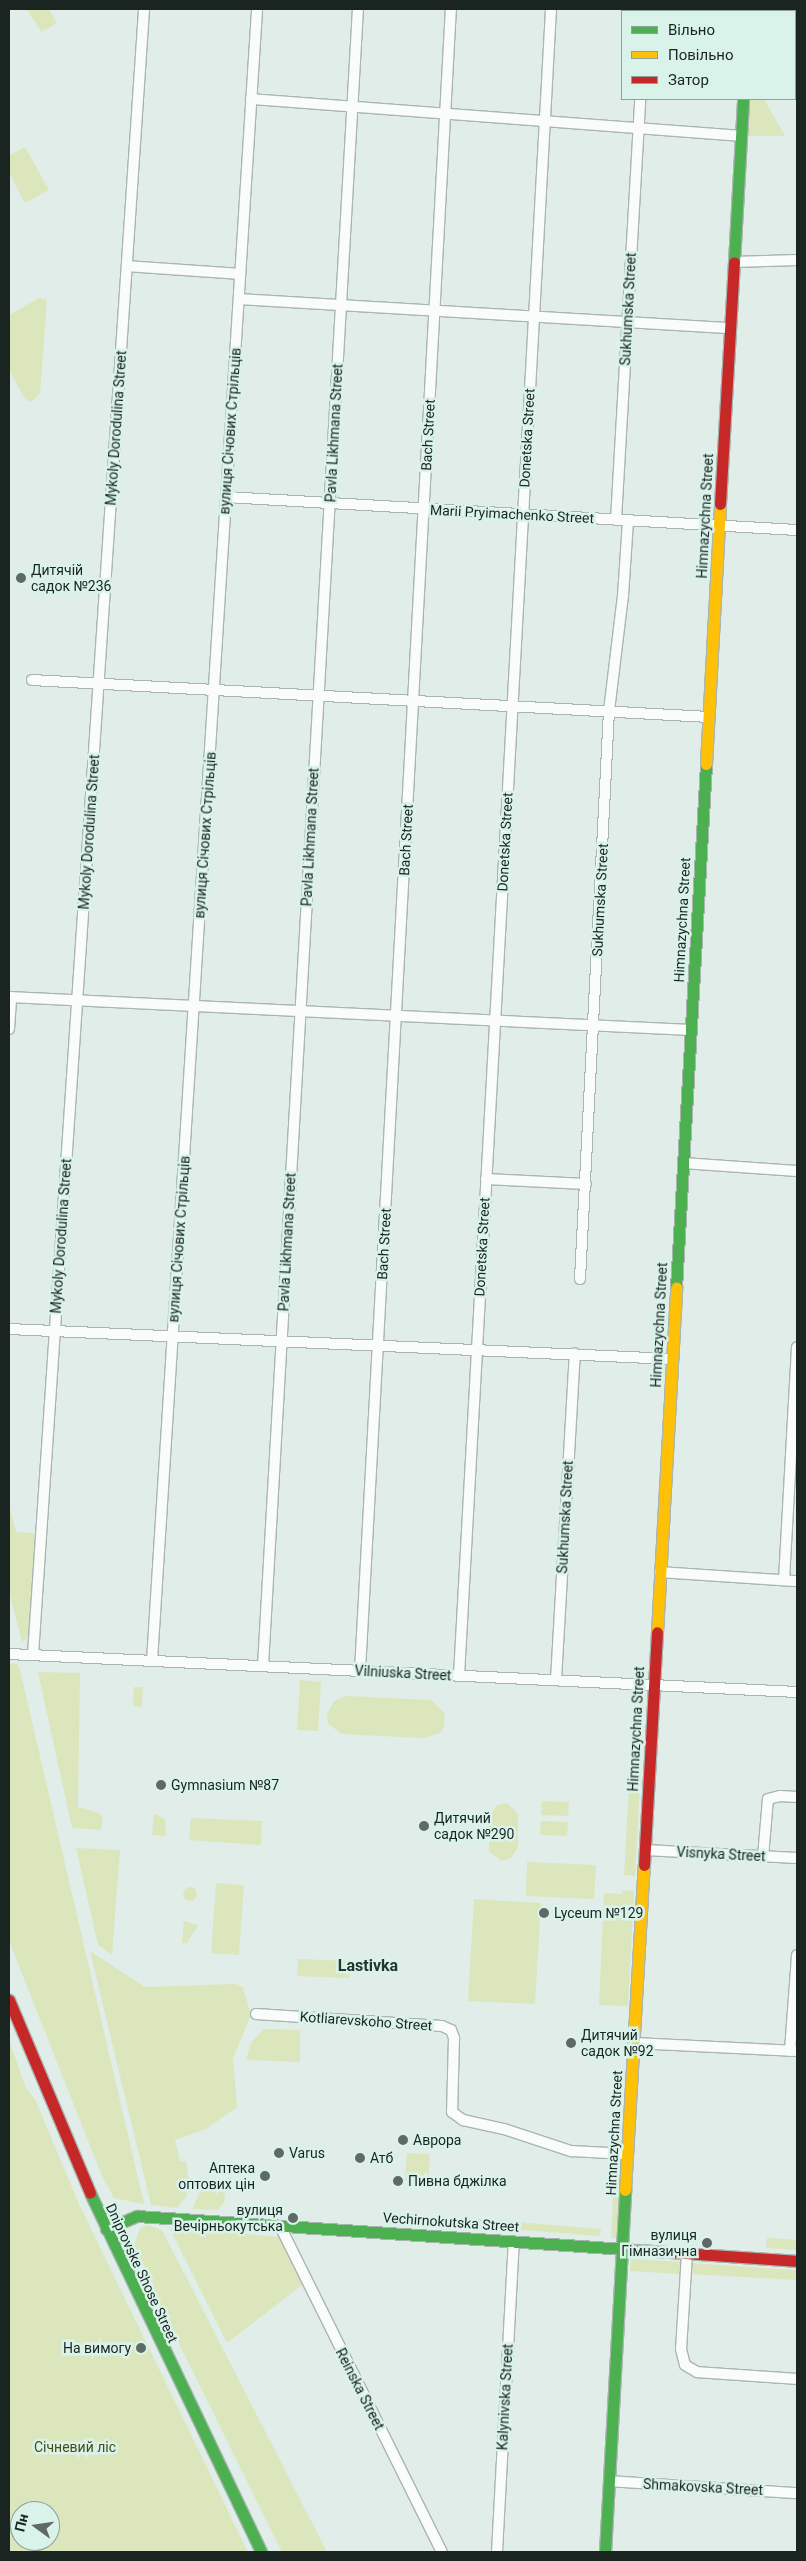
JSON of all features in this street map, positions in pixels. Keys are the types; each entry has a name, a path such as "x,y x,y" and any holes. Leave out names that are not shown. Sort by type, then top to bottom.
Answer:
{"street":[{"name":"Mykoly Dorodulina Street","path":"33,1655 144,9"},
{"name":"вулиця Січових Стрільців","path":"152,1661 257,9"},
{"name":"Pavla Likhmana Street","path":"263,1666 358,9"},
{"name":"Bach Street","path":"360,1671 451,9"},
{"name":"Donetska Street","path":"459,1676 551,9"},
{"path":"252,99 741,136"},
{"name":"Sukhumska Street","path":"616,520 640,100"},
{"name":"Himnazychna Street","path":"605,2552 743,100"},
{"path":"734,262 797,260"},
{"path":"127,266 240,274"},
{"path":"239,300 730,328"},
{"name":"Marii Pryimachenko Street","path":"226,497 797,530"},
{"name":"Sukhumska Street","path":"580,1279 609,711 623,596 628,520"},
{"path":"32,680 99,682 708,717"},
{"path":"9,1029 10,997 691,1030"},
{"path":"683,1163 797,1171"},
{"path":"486,1179 586,1184"},
{"path":"9,1329 672,1359"},
{"path":"784,1580 797,1347"},
{"name":"Sukhumska Street","path":"556,1680 574,1354"},
{"path":"660,1572 797,1581"},
{"name":"Vilniuska Street","path":"9,1654 797,1692"},
{"path":"763,1857 768,1799 797,1797"},
{"name":"Visnyka Street","path":"645,1850 797,1858"},
{"path":"634,2042 794,2051 797,1955"},
{"name":"Dniprovske Shose Street","path":"9,2000 61,2131 261,2552"},
{"name":"Kotliarevskoho Street","path":"256,2014 442,2026 450,2030 454,2038 452,2112 463,2120 504,2129 571,2152 628,2154"},
{"name":"Vechirnokutska Street","path":"106,2229 137,2216 797,2261"},
{"name":"Reinska Street","path":"280,2226 442,2552"},
{"name":"Kalynivska Street","path":"497,2552 514,2242"},
{"path":"687,2254 681,2349 685,2365 697,2372 797,2378"},
{"name":"Shmakovska Street","path":"609,2481 797,2493"}],"green space":[{"path":"27,9 49,9 57,23 41,32"},
{"path":"746,100 765,100 785,136 742,136"},
{"path":"25,147 49,190 25,203 9,173 9,156"},
{"path":"39,298 47,300 40,393 32,402 25,399 9,370 9,315"},
{"path":"9,1503 16,1532 41,1534 35,1633 22,1642 9,1591"},
{"path":"9,1663 17,1664 20,1670 144,2204 114,2198 102,2176 9,1941"},
{"path":"38,1672 80,1673 78,1807 99,1813 103,1817 101,1830 72,1828"},
{"path":"300,1680 321,1682 318,1731 297,1730"},
{"path":"134,1687 143,1687 142,1707 133,1706"},
{"path":"345,1696 431,1700 445,1714 444,1727 440,1733 422,1738 341,1734 328,1723 327,1714 334,1701"},
{"path":"631,1750 642,1751 635,1876 624,1875"},
{"path":"542,1801 569,1802 568,1816 541,1815"},
{"path":"507,1803 518,1814 518,1847 511,1858 501,1861 489,1851 489,1816 497,1805"},
{"path":"154,1814 165,1819 166,1836 152,1835"},
{"path":"191,1818 262,1821 261,1845 189,1840"},
{"path":"541,1821 568,1822 567,1836 540,1835"},
{"path":"76,1848 120,1850 112,1955 98,1945"},
{"path":"527,1862 596,1865 594,1899 526,1896"},
{"path":"216,1883 244,1885 239,1955 211,1953"},
{"path":"190,1887 195,1889 197,1894 195,1899 190,1901 185,1899 183,1894 185,1889"},
{"path":"623,1890 634,1891 628,2006 599,2005 604,1893 622,1894"},
{"path":"474,1899 541,1903 535,2004 468,2001"},
{"path":"184,1921 198,1925 187,1943 182,1943"},
{"path":"90,1951 145,1987 236,1984 243,1987 251,2015 233,2058 237,2107 206,2129 175,2140 180,2161 186,2161 189,2181 186,2197 177,2208 151,2205"},
{"path":"298,1959 350,1961 349,1978 297,1976"},
{"path":"264,2029 300,2030 300,2062 246,2060 251,2043"},
{"name":"Січневий ліс","path":"9,2040 26,2088 35,2099 79,2204 248,2552 9,2552"},
{"path":"407,2153 430,2154 428,2182 405,2180"},
{"path":"615,2157 623,2158 618,2238 611,2238"},
{"path":"206,2180 224,2184 225,2201 218,2210 192,2209"},
{"path":"469,2218 601,2229 600,2236 469,2226"},
{"path":"147,2225 162,2230 327,2552 282,2552 156,2297 153,2284 134,2245 140,2229"},
{"path":"169,2227 279,2237 286,2241 306,2282 227,2343"},
{"path":"767,2238 797,2240 797,2250 766,2248"},
{"path":"631,2259 682,2262 681,2274 630,2271"},
{"path":"690,2263 797,2270 797,2280 690,2274"}],"traffic: fast":[{"path":"734,262 743,100"},
{"path":"676,1288 706,764"},
{"path":"605,2552 625,2190"},
{"path":"90,2193 261,2552"},
{"path":"106,2229 137,2216 640,2250"}],"traffic: slow":[{"path":"706,764 720,504"},
{"path":"657,1632 676,1288"},
{"path":"625,2190 644,1865"}],"traffic: jam":[{"path":"720,504 734,262"},
{"path":"644,1865 657,1632"},
{"path":"9,2000 90,2193"},
{"path":"640,2250 797,2261"}],"place":[{"name":"Дитячій садок №236","path":"21,578"},
{"name":"Gymnasium №87","path":"161,1785"},
{"name":"Дитячий садок №290","path":"424,1826"},
{"name":"Lyceum №129","path":"544,1913"},
{"name":"Дитячий садок №92","path":"571,2043"},
{"name":"Аврора","path":"403,2140"},
{"name":"Varus","path":"279,2153"},
{"name":"Атб","path":"360,2158"},
{"name":"Аптека оптових цін","path":"265,2176"},
{"name":"Пивна бджілка","path":"398,2181"},
{"name":"вулиця Вечірньокутська","path":"293,2218"},
{"name":"вулиця Гімназична","path":"707,2243"},
{"name":"На вимогу","path":"141,2348"}],"district":[{"name":"Lastivka","path":"368,1966"}]}
